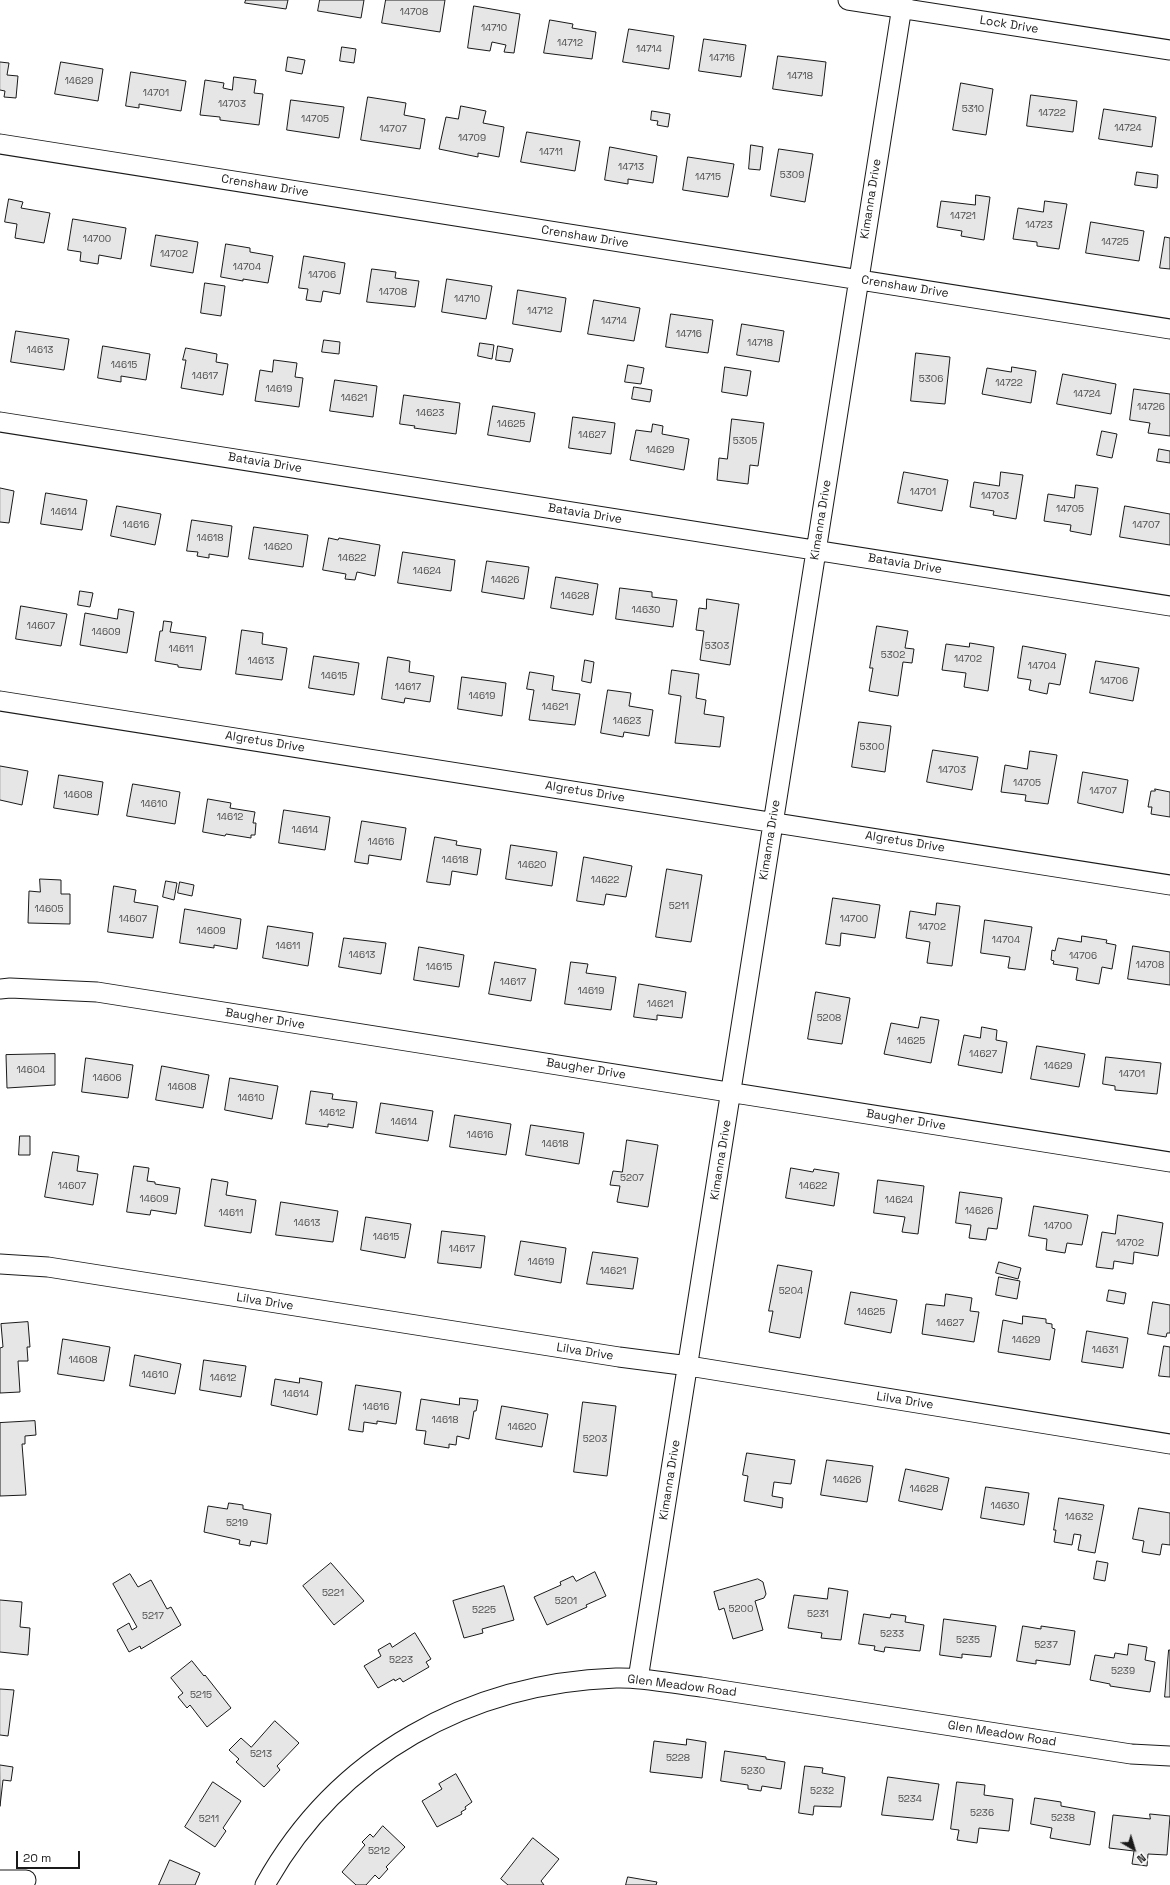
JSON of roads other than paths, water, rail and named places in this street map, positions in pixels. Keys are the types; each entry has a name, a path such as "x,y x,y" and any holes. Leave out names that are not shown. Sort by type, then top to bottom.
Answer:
{"street":[{"name":"Lock Drive","path":"848,0 902,4 1170,50"},
{"name":"Kimanna Drive","path":"638,1679 689,1366 902,4"},
{"name":"Crenshaw Drive","path":"0,144 1170,329"},
{"name":"Batavia Drive","path":"0,422 1170,606"},
{"name":"Algretus Drive","path":"0,701 1170,885"},
{"name":"Baugher Drive","path":"0,989 10,988 97,992 1170,1162"},
{"name":"Lilva Drive","path":"0,1264 48,1267 620,1357 689,1366 1170,1444"},
{"name":"Glen Meadow Road","path":"265,1885 294,1839 319,1809 365,1766 422,1728 457,1711 497,1697 564,1682 618,1678 638,1679 701,1687 1131,1754 1170,1756"},
{"path":"0,1880 26,1880"}]}
